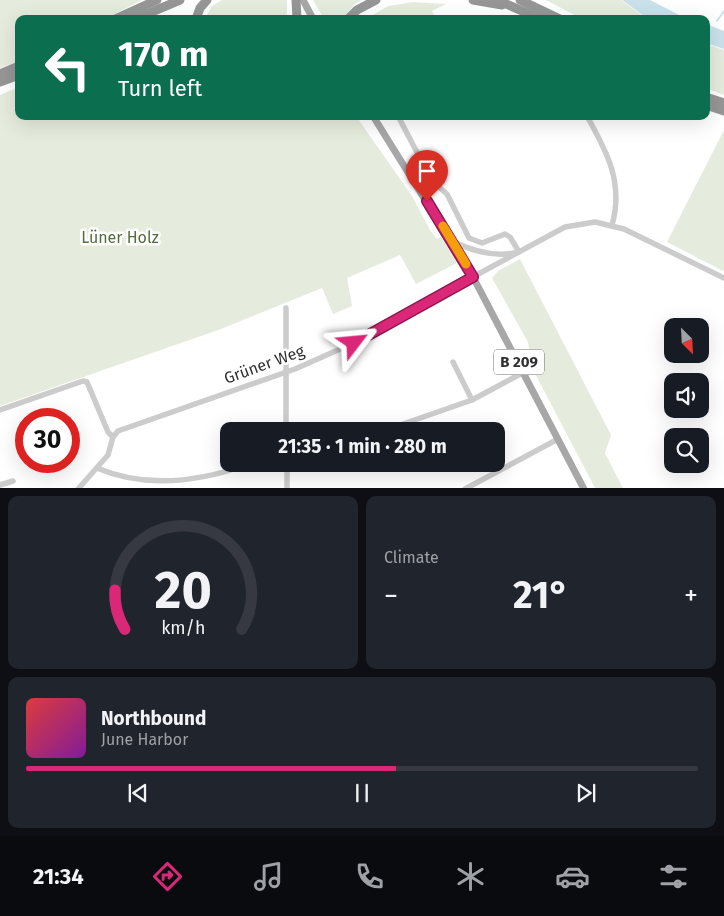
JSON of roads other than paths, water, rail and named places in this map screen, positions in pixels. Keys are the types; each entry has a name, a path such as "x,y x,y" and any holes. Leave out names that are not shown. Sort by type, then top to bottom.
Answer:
{"highway":[{"path":"124,15 157,0"},
{"path":"144,15 180,0"},
{"path":"197,15 200,8 207,0"},
{"path":"296,0 297,15"},
{"path":"352,15 357,10 376,0"},
{"path":"473,0 520,4 535,15"},
{"path":"497,0 520,4 549,15"},
{"path":"0,74 15,68"},
{"path":"0,82 15,76"},
{"path":"710,98 724,103"},
{"path":"710,106 724,111"}],"main road":[{"path":"303,0 311,15"},
{"name":"B 209","path":"376,120 473,277 584,488"}],"street":[{"path":"400,120 432,181 447,194 469,238 482,243 505,234 510,237 519,252 489,254 452,241"},
{"path":"588,120 607,157 615,180 618,195 612,225"},
{"name":"Grüner Weg","path":"113,437 122,429 286,372 349,345 565,228 595,222 624,228 724,278"},
{"path":"286,308 286,422"},
{"path":"453,362 472,400"},
{"path":"409,422 472,400 524,372"},
{"path":"0,410 83,381 90,384 108,432 113,437 110,452 78,488"},
{"path":"465,488 558,439"},
{"path":"97,468 122,480 161,485 198,481 225,472"},
{"path":"287,472 287,488"},
{"path":"0,485 13,481"}],"water":[{"path":"622,0 650,0 679,15 643,15"},
{"path":"710,26 724,31 724,49 710,44"}],"waterway":[{"path":"717,21 724,11"}],"park label":[{"name":"Lüner Holz","path":"120,237"}]}
